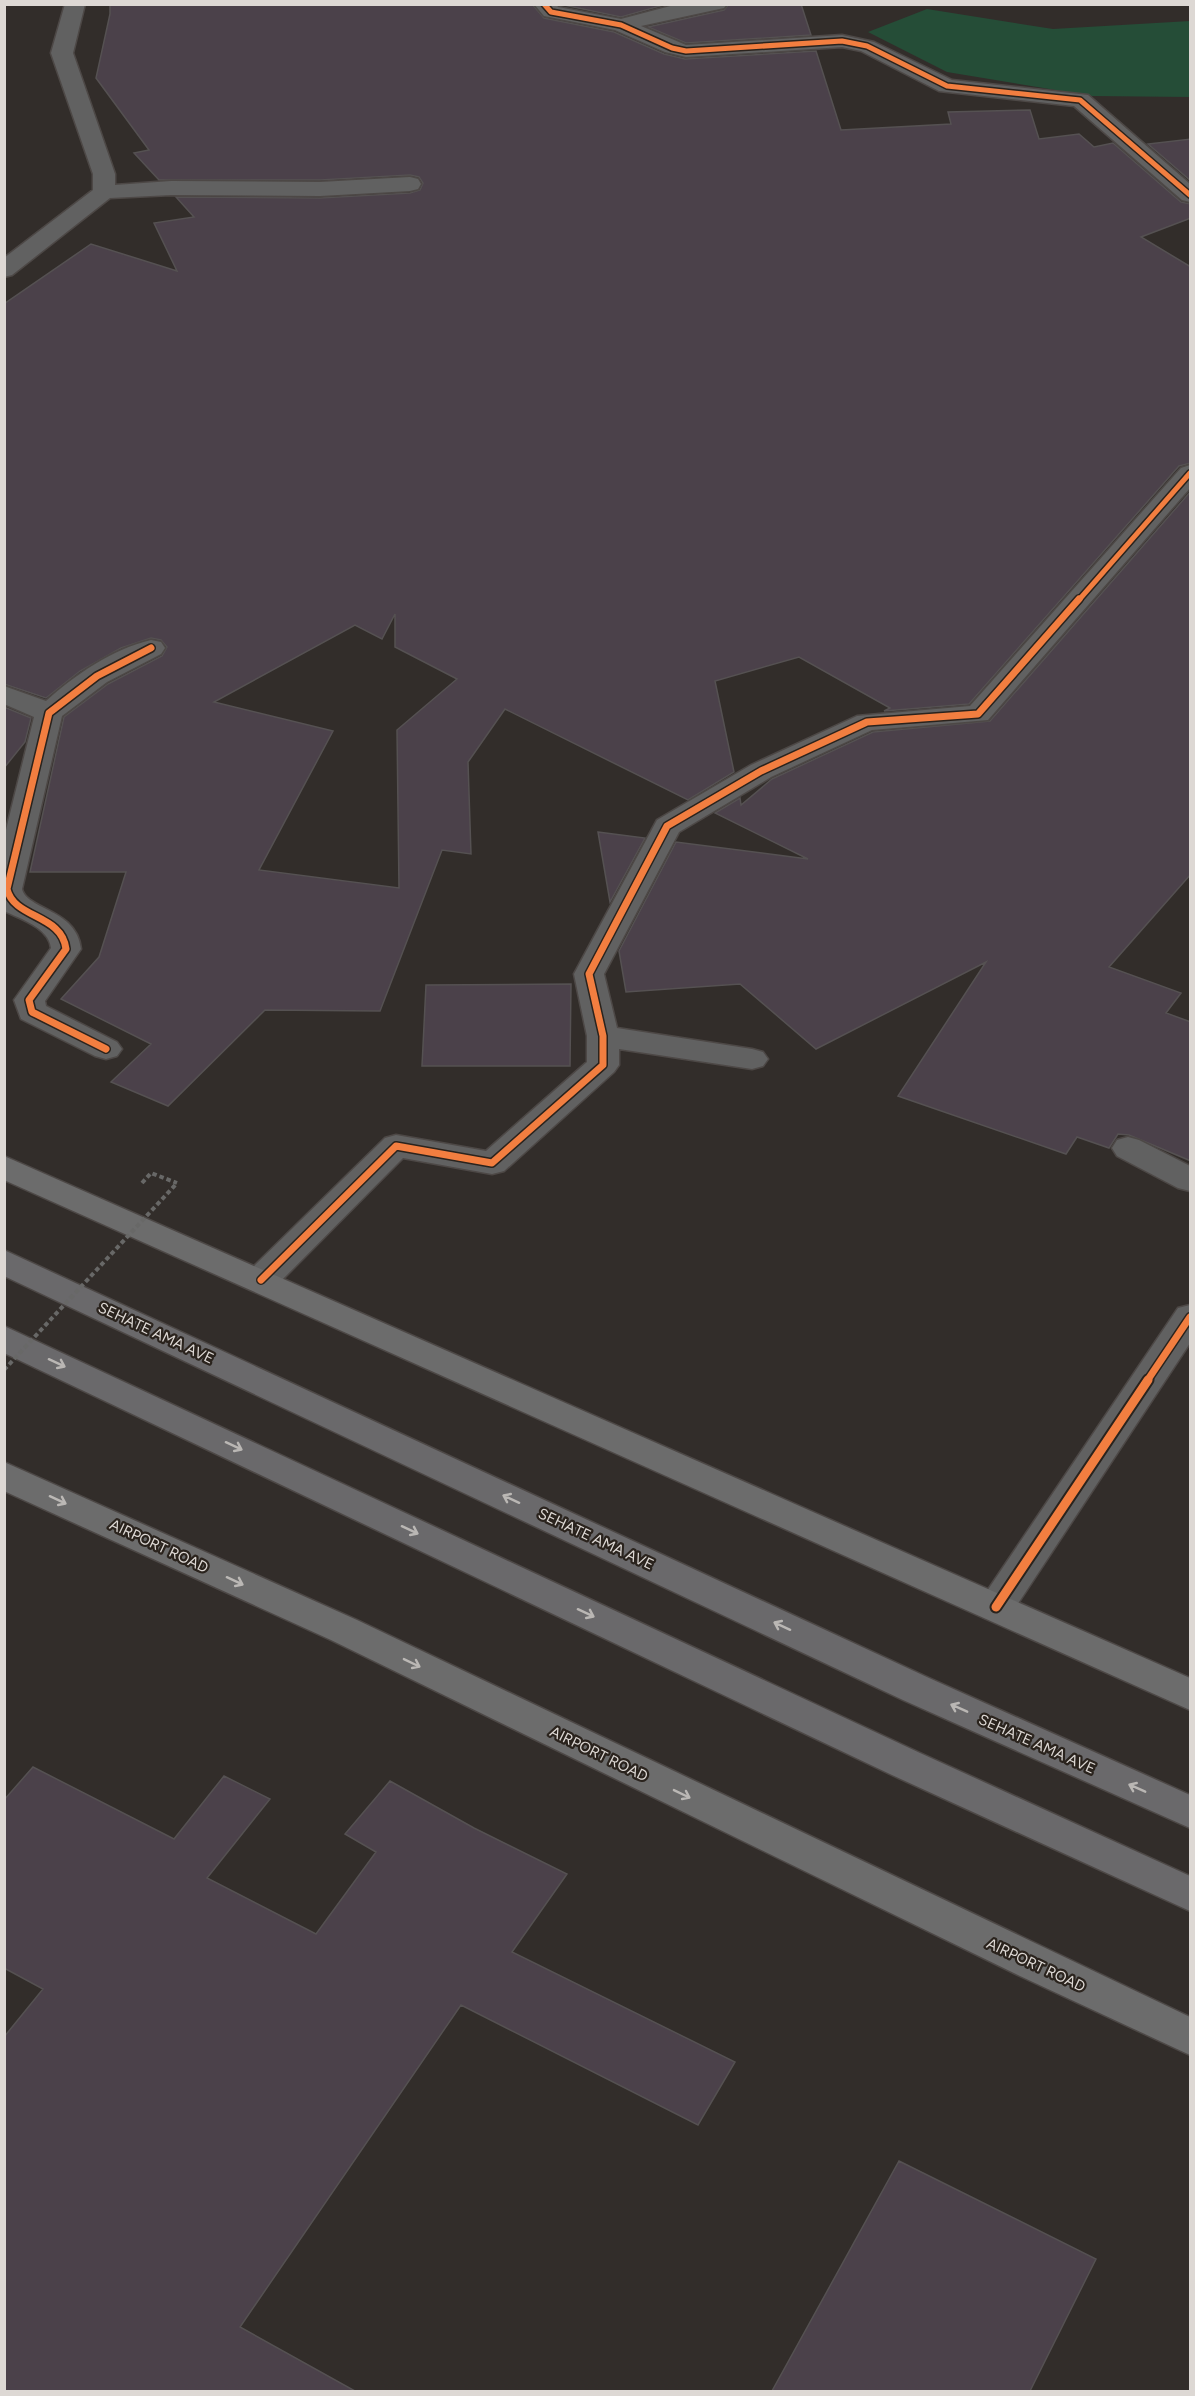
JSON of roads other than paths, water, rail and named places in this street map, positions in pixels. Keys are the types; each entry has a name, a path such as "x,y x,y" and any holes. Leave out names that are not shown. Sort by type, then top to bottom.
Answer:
{"main road":[{"path":"4,1167 996,1606 1191,1695"},
{"name":"SEHATE AMA AVE","path":"4,1262 905,1684 1191,1812"},
{"path":"4,1338 906,1764 1191,1894"},
{"name":"AIRPORT ROAD","path":"4,1475 344,1630 1034,1964 1191,2037"}],"street":[{"path":"75,4 62,53 104,174 104,192"},
{"path":"544,4 551,12 621,25 672,48 686,51 842,41 867,46 947,86 1080,100 1191,195"},
{"path":"621,25 671,12 717,4"},
{"path":"4,270 104,192 171,188 320,189 410,184"},
{"path":"261,1280 396,1146 492,1163 603,1065 603,1036 589,974 667,826 761,771 867,722 978,714 1191,473"},
{"path":"106,1049 32,1012 29,1000 66,949 67,942 63,933 9,898 7,889 50,713 64,700 132,655 151,648"},
{"path":"4,694 50,713"},
{"path":"603,1036 752,1059"},
{"path":"1128,1148 1191,1180"},
{"path":"996,1606 1191,1317"}]}
